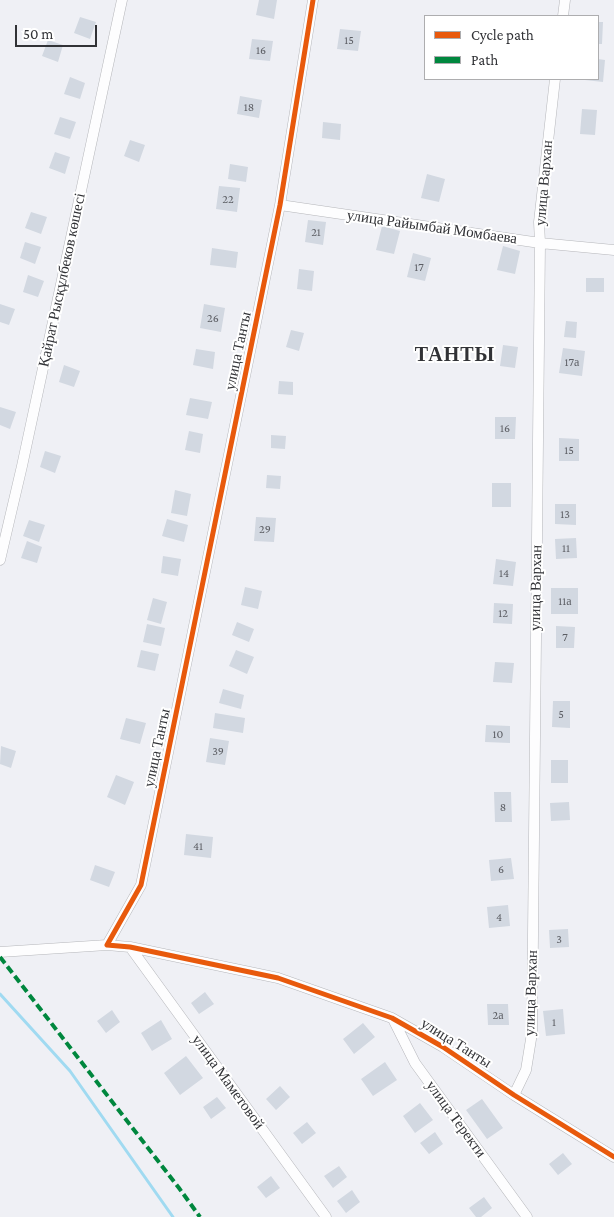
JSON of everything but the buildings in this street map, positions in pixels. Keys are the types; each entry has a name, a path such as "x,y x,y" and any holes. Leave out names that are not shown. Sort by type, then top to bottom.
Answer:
{"street":[{"name":"Қайрат Рысқұлбеков көшесі","path":"0,560 122,0"},
{"name":"улица Танты","path":"313,0 280,205 141,885 107,945 130,947 278,978 392,1018 443,1047 514,1095 614,1157"},
{"path":"563,15 565,0"},
{"name":"улица Вархан","path":"514,1095 526,1070 532,1033 539,222 556,80"},
{"name":"улица Райымбай Момбаева","path":"280,205 540,243 614,250"},
{"path":"0,952 107,945"},
{"name":"улица Маметовой","path":"130,947 326,1217"},
{"name":"улица Теректи","path":"392,1018 415,1063 527,1217"}],"waterway":[{"path":"0,994 70,1071 173,1217"}],"marked path":[{"path":"0,957 200,1217"}],"cycle path":[{"path":"313,0 280,205 141,885 107,945 130,947 278,978 392,1018 443,1047 514,1095 614,1157"}],"district":[{"name":"ТАНТЫ","path":"455,355"}]}
